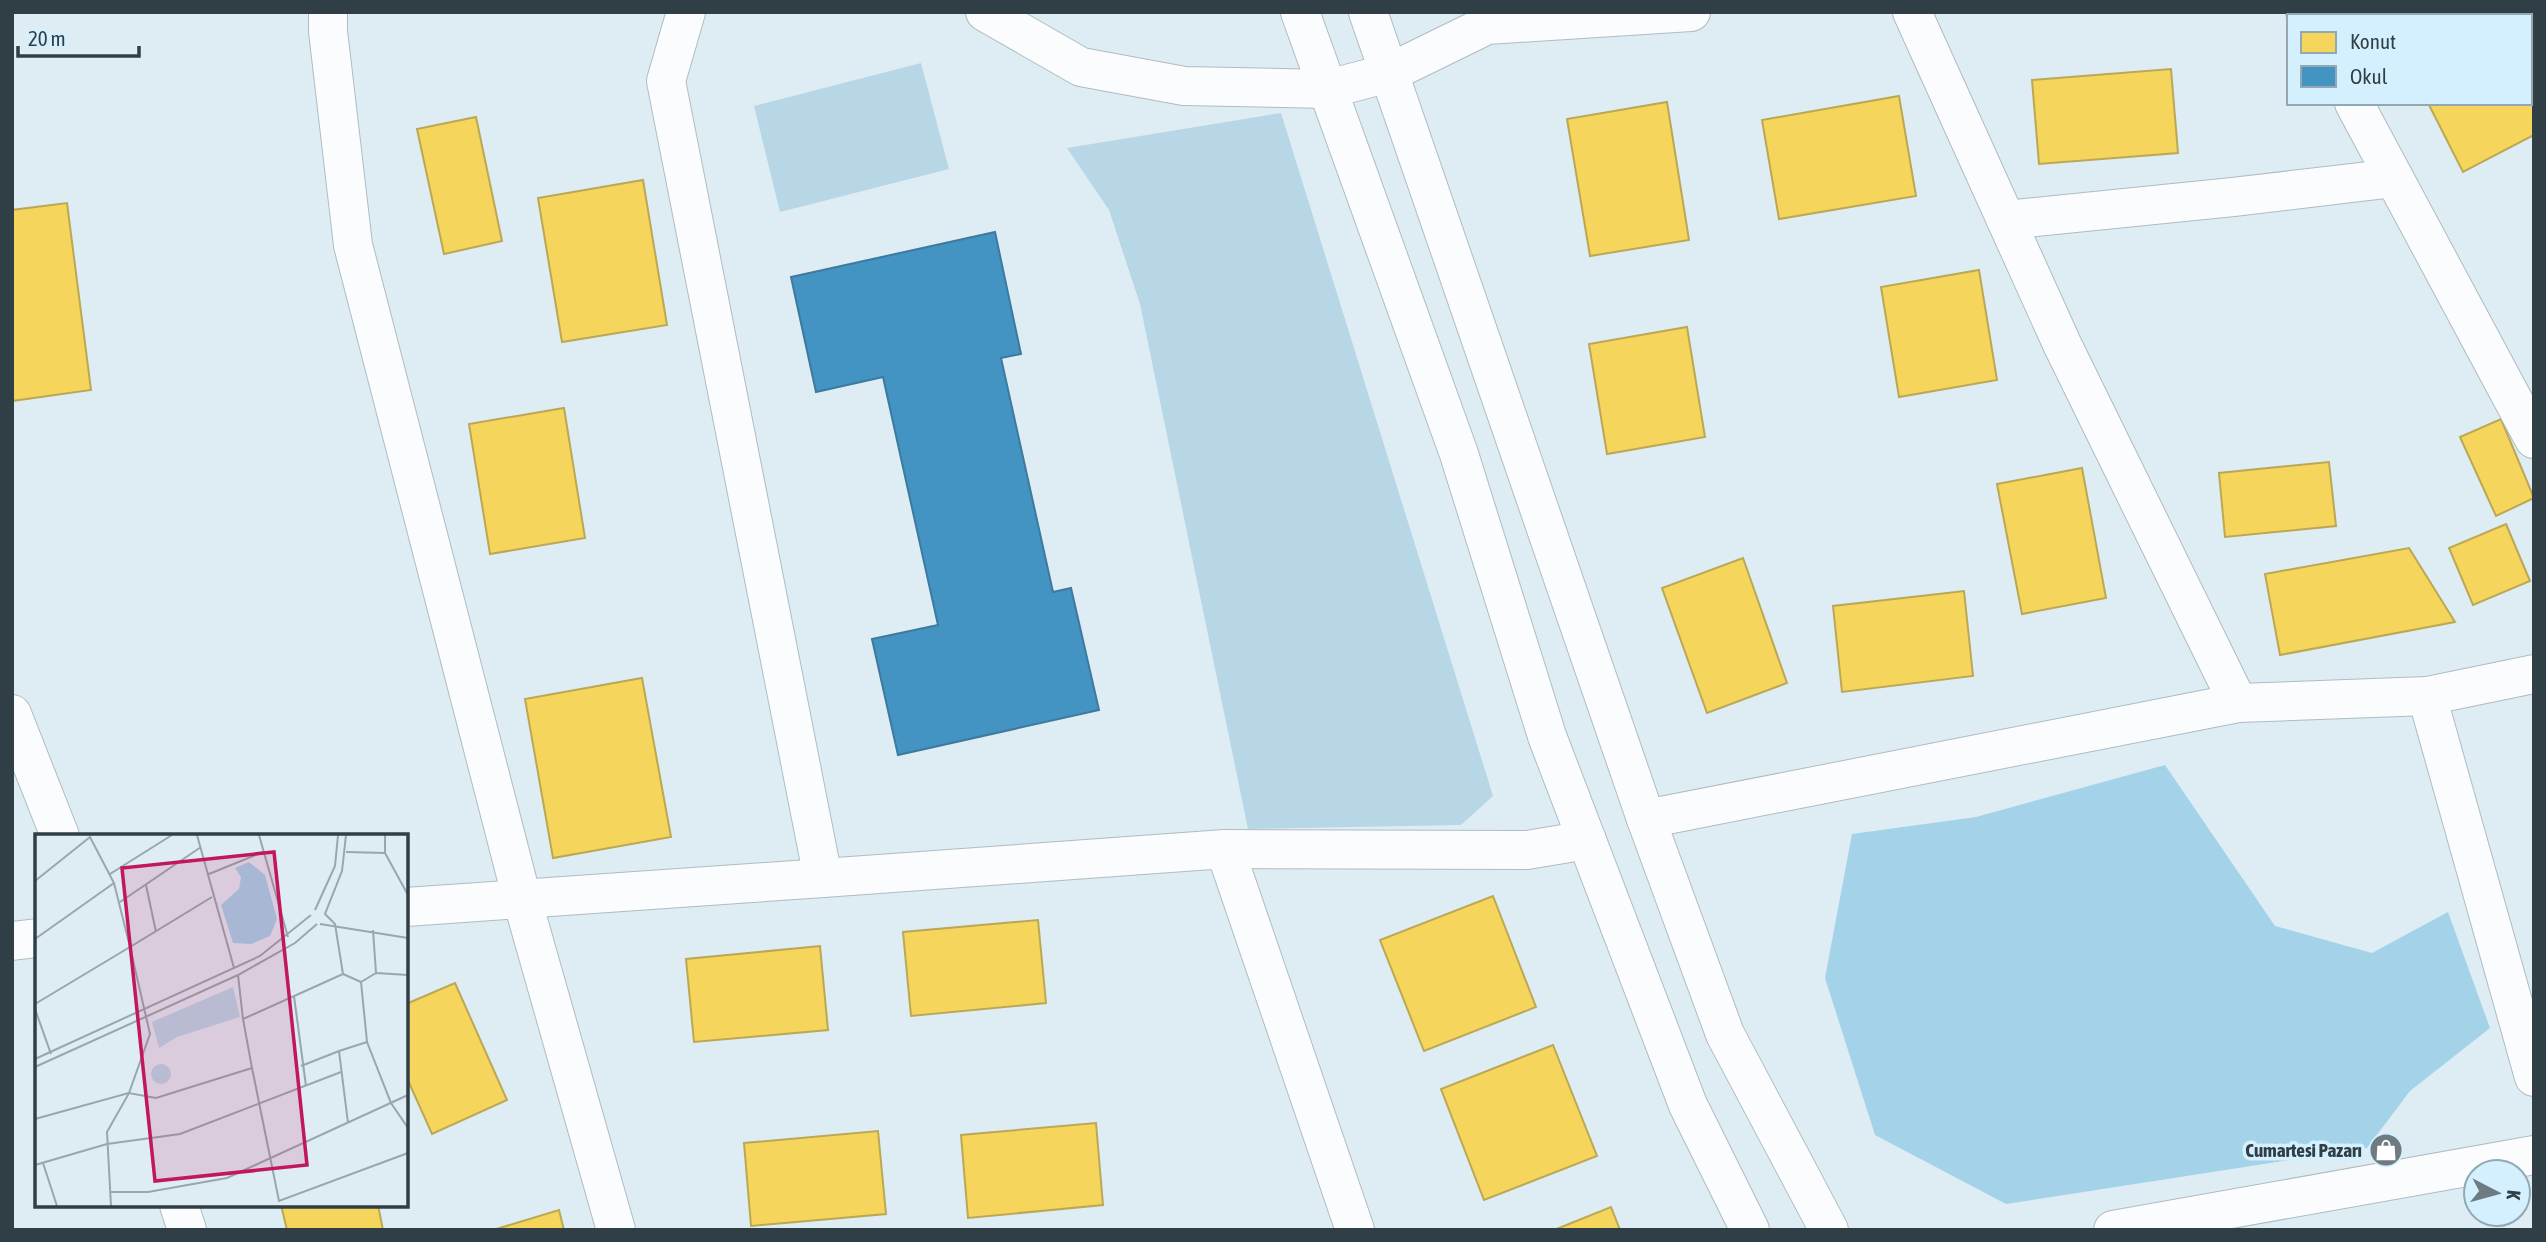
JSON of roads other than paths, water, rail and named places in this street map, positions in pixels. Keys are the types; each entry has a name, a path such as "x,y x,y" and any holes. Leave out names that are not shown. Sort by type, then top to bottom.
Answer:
{"street":[{"path":"328,12 353,245 522,899 616,1230"},
{"path":"686,12 666,81 823,878"},
{"path":"985,12 1081,67 1184,86 1328,89 1389,73 1487,24 1691,12"},
{"path":"1300,12 1459,454 1547,736 1688,1105 1750,1230"},
{"path":"1368,12 1646,819 1725,1034 1829,1230"},
{"path":"1912,12 2062,344 2238,703"},
{"path":"2355,105 2534,439"},
{"path":"2006,220 2394,178"},
{"path":"1646,819 2238,703 2427,696 2534,674"},
{"path":"2427,696 2534,1077"},
{"path":"12,714 59,834"},
{"path":"408,907 1225,849 1527,850 1587,840"},
{"path":"1225,849 1355,1230"},
{"path":"12,942 35,938"},
{"path":"2113,1230 2534,1155"},
{"path":"180,1207 187,1230"}],"place":[{"name":"Cumartesi Pazarı","path":"2386,1150"}]}
